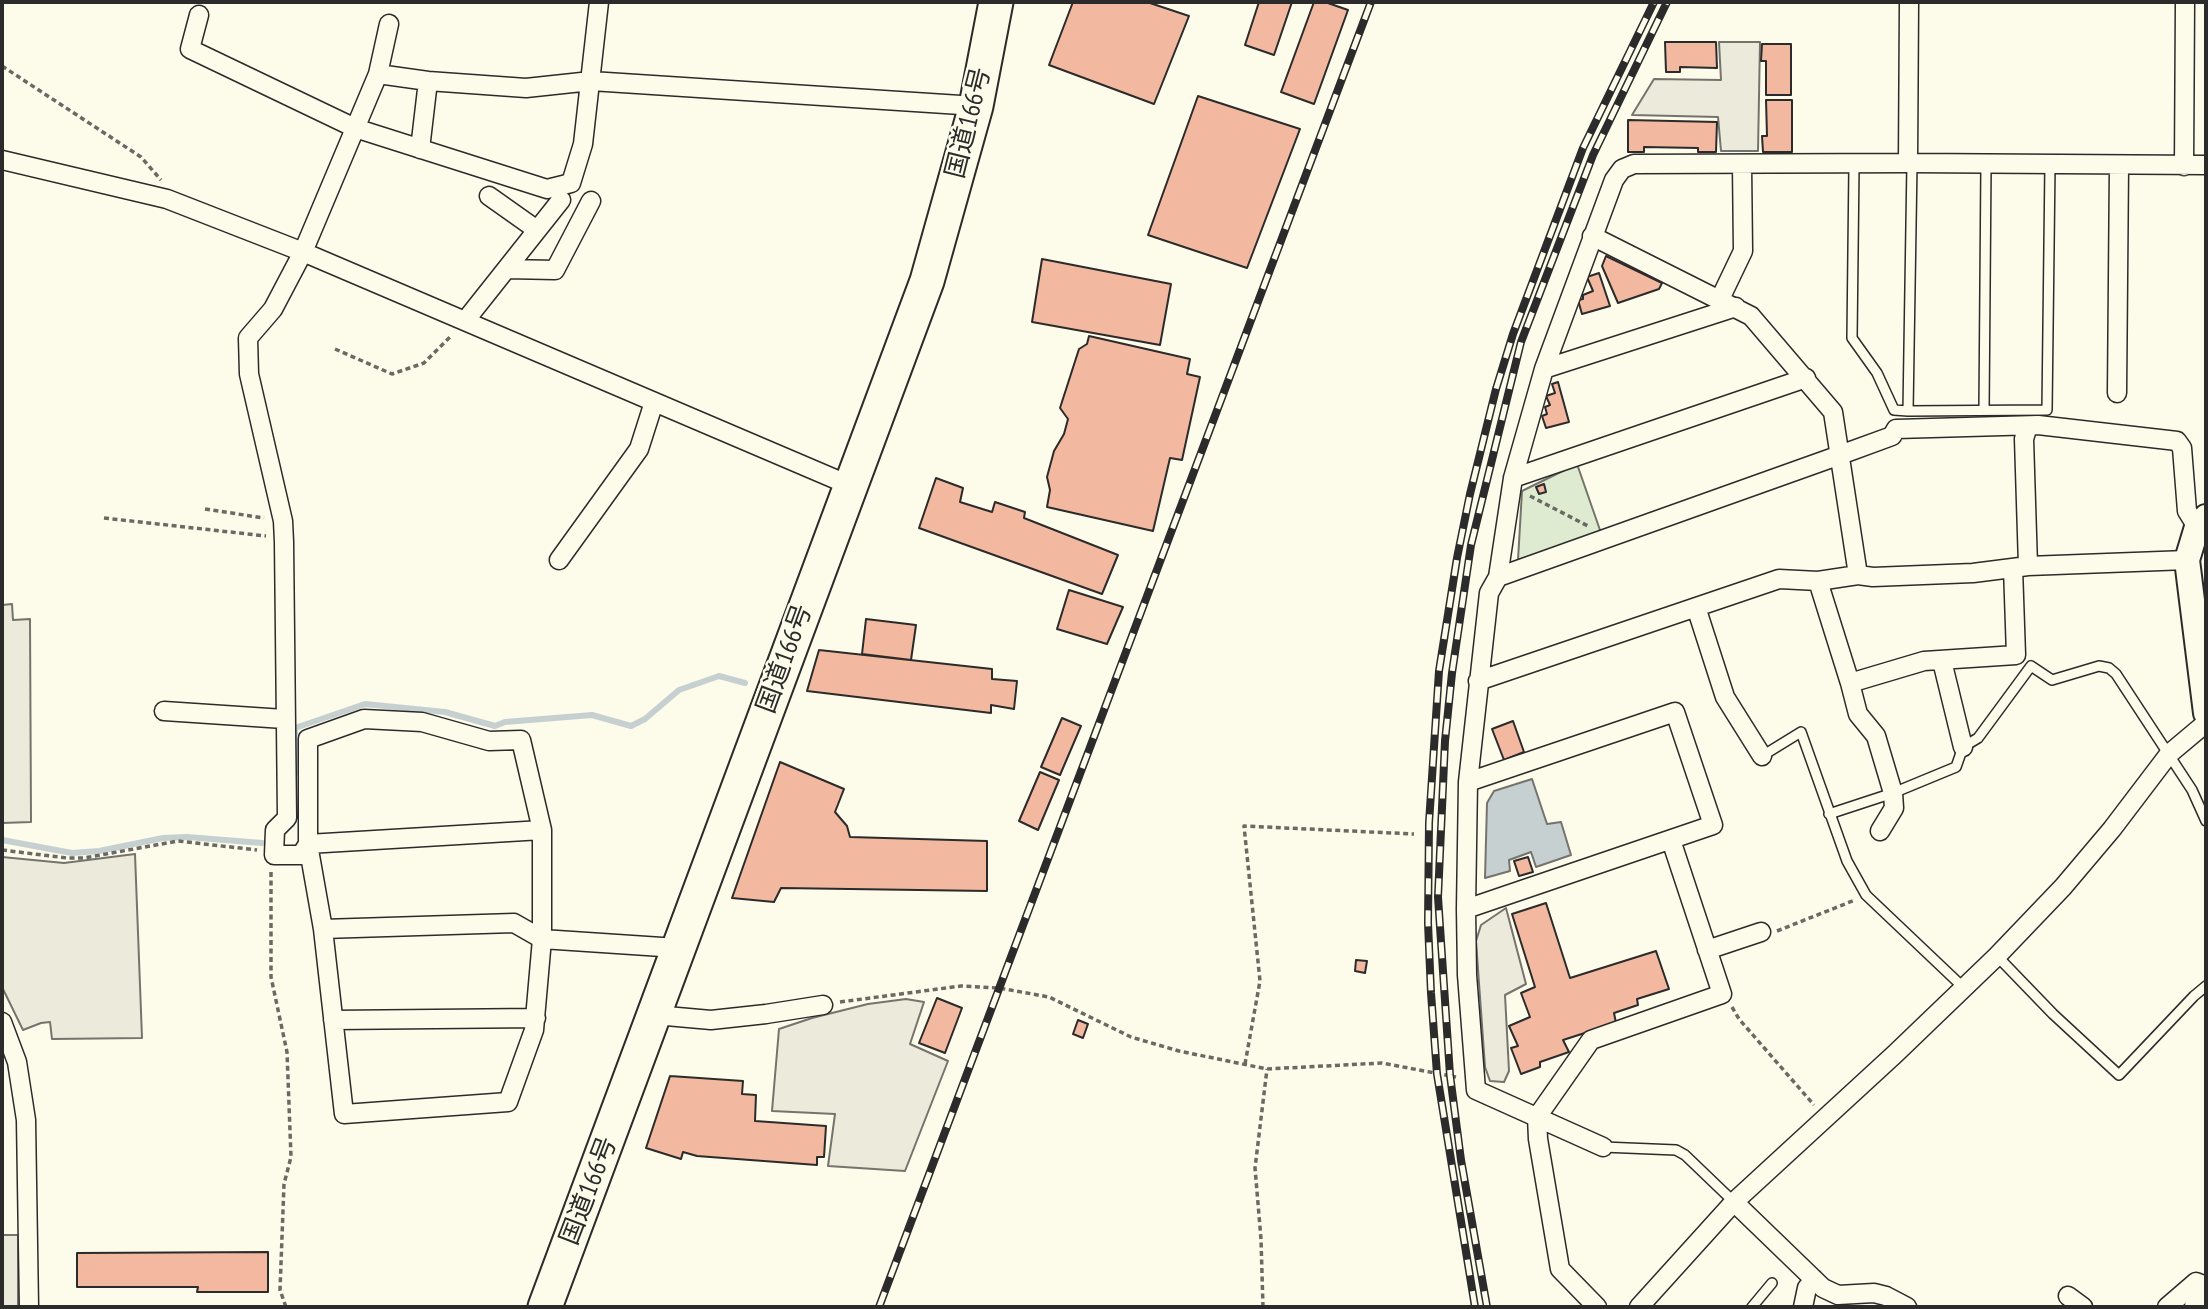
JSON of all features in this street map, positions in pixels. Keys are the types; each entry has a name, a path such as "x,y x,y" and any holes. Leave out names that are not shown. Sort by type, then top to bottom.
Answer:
{"highway":[{"name":"国道166号","path":"545,1307 927,281 976,106 996,2"}],"main road":[{"path":"2199,1307 2206,1300"}],"street":[{"path":"199,15 190,49 355,128 547,189 571,183 583,144 599,2"},
{"path":"1909,2 1910,163"},
{"path":"2184,166 2185,2"},
{"path":"309,844 301,855 274,855 275,830 287,818 283,521 249,374 248,338 273,309 303,252 378,74 389,24"},
{"path":"378,74 428,81 526,88 591,81 976,106"},
{"path":"420,149 428,81"},
{"path":"2,160 167,199 303,252 849,485"},
{"path":"1602,1147 1476,1090 1467,975 1466,909 1468,782 1489,593 1498,577 1544,369 1614,180 1622,169 1634,164 2206,165"},
{"path":"1728,303 1743,251 1742,165"},
{"path":"2117,393 2119,165"},
{"path":"489,196 537,230"},
{"path":"465,321 561,200"},
{"path":"507,269 555,270 591,201"},
{"path":"1592,236 1751,316 1833,412 1858,575"},
{"path":"1544,369 1728,303"},
{"path":"1517,485 1806,378"},
{"path":"559,560 639,449 654,402"},
{"path":"1498,577 1892,436 1896,429 2038,425 2177,441 2182,448 2187,511 2202,522 2187,560 2206,713"},
{"path":"1850,683 1924,661 2016,655 2024,439 2028,426"},
{"path":"1478,681 1779,579 1818,581 1858,575 1873,577 1973,573 2021,567 2187,560"},
{"path":"1818,581 1858,714 1876,736 1893,793 1894,808 1880,831"},
{"path":"1696,607 1725,697 1762,756"},
{"path":"1942,661 1963,747"},
{"path":"164,711 284,719"},
{"path":"1466,909 1713,825 1675,712 1468,782"},
{"path":"364,719 422,722 489,741 521,740 542,830 542,939 534,1030 508,1102 344,1114 323,929 309,844 308,739 364,719"},
{"path":"1639,1307 1734,1202 1965,989 2079,868 2169,754 2206,723"},
{"path":"309,844 542,830"},
{"path":"1597,1307 1560,1269 1538,1139 1537,1117 1591,1040 1722,994 1671,840"},
{"path":"323,929 513,923 542,939 677,948"},
{"path":"1707,950 1760,932"},
{"path":"655,1015 711,1020 823,1005"},
{"path":"333,1020 536,1018"},
{"path":"2,1022 17,1062 26,1120 29,1307"},
{"path":"1734,1202 1823,1288 1838,1295 1872,1300 1886,1296 1908,1307"},
{"path":"1803,1307 1807,1288 1814,1279"},
{"path":"2167,1307 2196,1282 2206,1286"}],"lane":[{"path":"1908,411 1910,163"},
{"path":"1984,410 1986,164"},
{"path":"1854,165 1852,338 1877,373 1894,411 1908,411 2047,410 2050,164"},
{"path":"1829,814 1893,793 1956,767 1963,747 1978,738 2031,666 2052,680 2099,666 2109,668 2116,674 2192,790 2206,821"},
{"path":"1762,756 1801,732 1847,861 1866,895 1965,989"},
{"path":"1997,956 2062,1023 2119,1075 2206,986"},
{"path":"1602,1147 1676,1150 1734,1202"},
{"path":"1752,1307 1772,1283"}],"path":[{"path":"2,66 141,157 160,177 167,199"},
{"path":"335,349 392,374 424,363 465,321"},
{"path":"1517,485 1590,527"},
{"path":"205,509 283,521"},
{"path":"104,518 265,536 284,542"},
{"path":"1245,1064 1260,981 1244,826 1414,834"},
{"path":"2,849 84,858 178,841 274,855 271,867 271,977 287,1052 291,1157 284,1184 279,1290 286,1307"},
{"path":"1760,932 1765,935 1814,918 1866,895"},
{"path":"823,1005 961,986 999,988 1049,998 1131,1037 1180,1051 1267,1069 1382,1063 1450,1075 1475,1083"},
{"path":"1722,994 1739,1019 1825,1117"},
{"path":"1263,1307 1255,1168 1267,1069"}],"green space":[{"path":"1577,464 1601,533 1518,560 1522,491"}],"shaded area":[{"path":"1719,42 1760,42 1758,151 1721,151 1718,117 1632,115 1654,79 1721,80"},
{"path":"12,604 13,620 30,619 31,822 2,823 2,605"},
{"path":"1532,779 1547,824 1561,822 1571,855 1536,867 1531,852 1509,860 1510,871 1485,878 1487,803 1494,791"},
{"path":"135,854 142,1038 52,1039 50,1022 23,1030 2,987 2,857 64,863"},
{"path":"1506,908 1526,984 1505,995 1509,1071 1504,1082 1490,1081 1485,1067 1476,941 1481,925"},
{"path":"906,999 924,1002 910,1044 948,1061 905,1171 828,1166 835,1114 772,1111 779,1029 868,1004"},
{"path":"2,1235 18,1235 18,1307 2,1307"}],"building":[{"path":"1073,2 1147,2 1189,16 1154,104 1049,65"},
{"path":"1259,2 1292,2 1274,55 1245,45"},
{"path":"1314,2 1325,2 1348,10 1314,104 1281,92"},
{"path":"1665,42 1716,42 1717,68 1680,67 1680,72 1666,72"},
{"path":"1762,44 1791,44 1791,95 1766,95 1766,61 1761,61"},
{"path":"1198,96 1300,129 1247,268 1148,235"},
{"path":"1766,100 1792,100 1792,152 1763,152 1762,136 1767,136"},
{"path":"1628,120 1717,122 1716,152 1698,152 1698,148 1644,147 1644,152 1628,152"},
{"path":"1606,256 1662,283 1659,289 1618,303 1602,266"},
{"path":"1042,259 1171,284 1160,345 1032,322"},
{"path":"1599,273 1610,306 1582,314 1578,300 1593,291 1587,277"},
{"path":"1089,336 1190,359 1187,374 1200,377 1182,460 1170,458 1153,531 1047,507 1050,490 1047,477 1054,451 1064,434 1068,419 1060,408 1079,349 1087,344"},
{"path":"1558,382 1569,422 1546,428 1542,416 1547,414 1545,407 1550,405 1546,396 1555,393 1552,384"},
{"path":"936,478 963,488 960,502 992,512 995,502 1025,512 1024,518 1118,555 1102,594 919,528"},
{"path":"1544,484 1546,492 1539,494 1536,487"},
{"path":"1069,590 1123,607 1107,644 1057,629"},
{"path":"866,619 916,625 911,660 862,654"},
{"path":"819,650 992,669 992,679 1017,681 1014,709 991,705 991,713 807,691"},
{"path":"1062,718 1081,726 1060,775 1041,767"},
{"path":"1513,721 1524,752 1504,760 1492,729"},
{"path":"780,762 844,789 835,812 847,826 850,837 987,841 987,891 781,888 774,902 732,898"},
{"path":"1040,772 1059,780 1038,830 1019,821"},
{"path":"1528,857 1533,872 1519,876 1514,861"},
{"path":"1546,903 1570,978 1656,951 1669,989 1637,999 1638,1005 1614,1013 1616,1023 1563,1040 1569,1052 1540,1062 1540,1067 1521,1074 1511,1048 1518,1046 1509,1026 1530,1017 1521,993 1535,987 1512,914"},
{"path":"1356,960 1367,961 1365,973 1355,971"},
{"path":"937,998 962,1008 945,1053 919,1043"},
{"path":"1078,1020 1088,1024 1083,1038 1073,1034"},
{"path":"670,1076 743,1081 742,1094 756,1095 755,1121 826,1126 824,1157 817,1157 817,1165 697,1156 683,1152 681,1159 646,1148"},
{"path":"268,1252 268,1292 197,1292 198,1287 77,1287 77,1253"}],"waterway":[{"path":"295,774 295,728 365,704 445,712 495,726 505,722 592,715 631,726 645,719 679,690 719,676 745,683"},
{"path":"2,840 72,853 99,851 163,838 187,837 262,843"}],"railway":[{"path":"879,1307 1371,2"},
{"path":"1475,1307 1437,1074 1431,993 1428,923 1429,823 1439,671 1470,494 1496,389 1513,334 1583,148 1654,2"},
{"path":"1487,1307 1461,1160 1450,1075 1438,897 1445,741 1452,673 1471,545 1521,342 1593,155 1667,2"}]}
